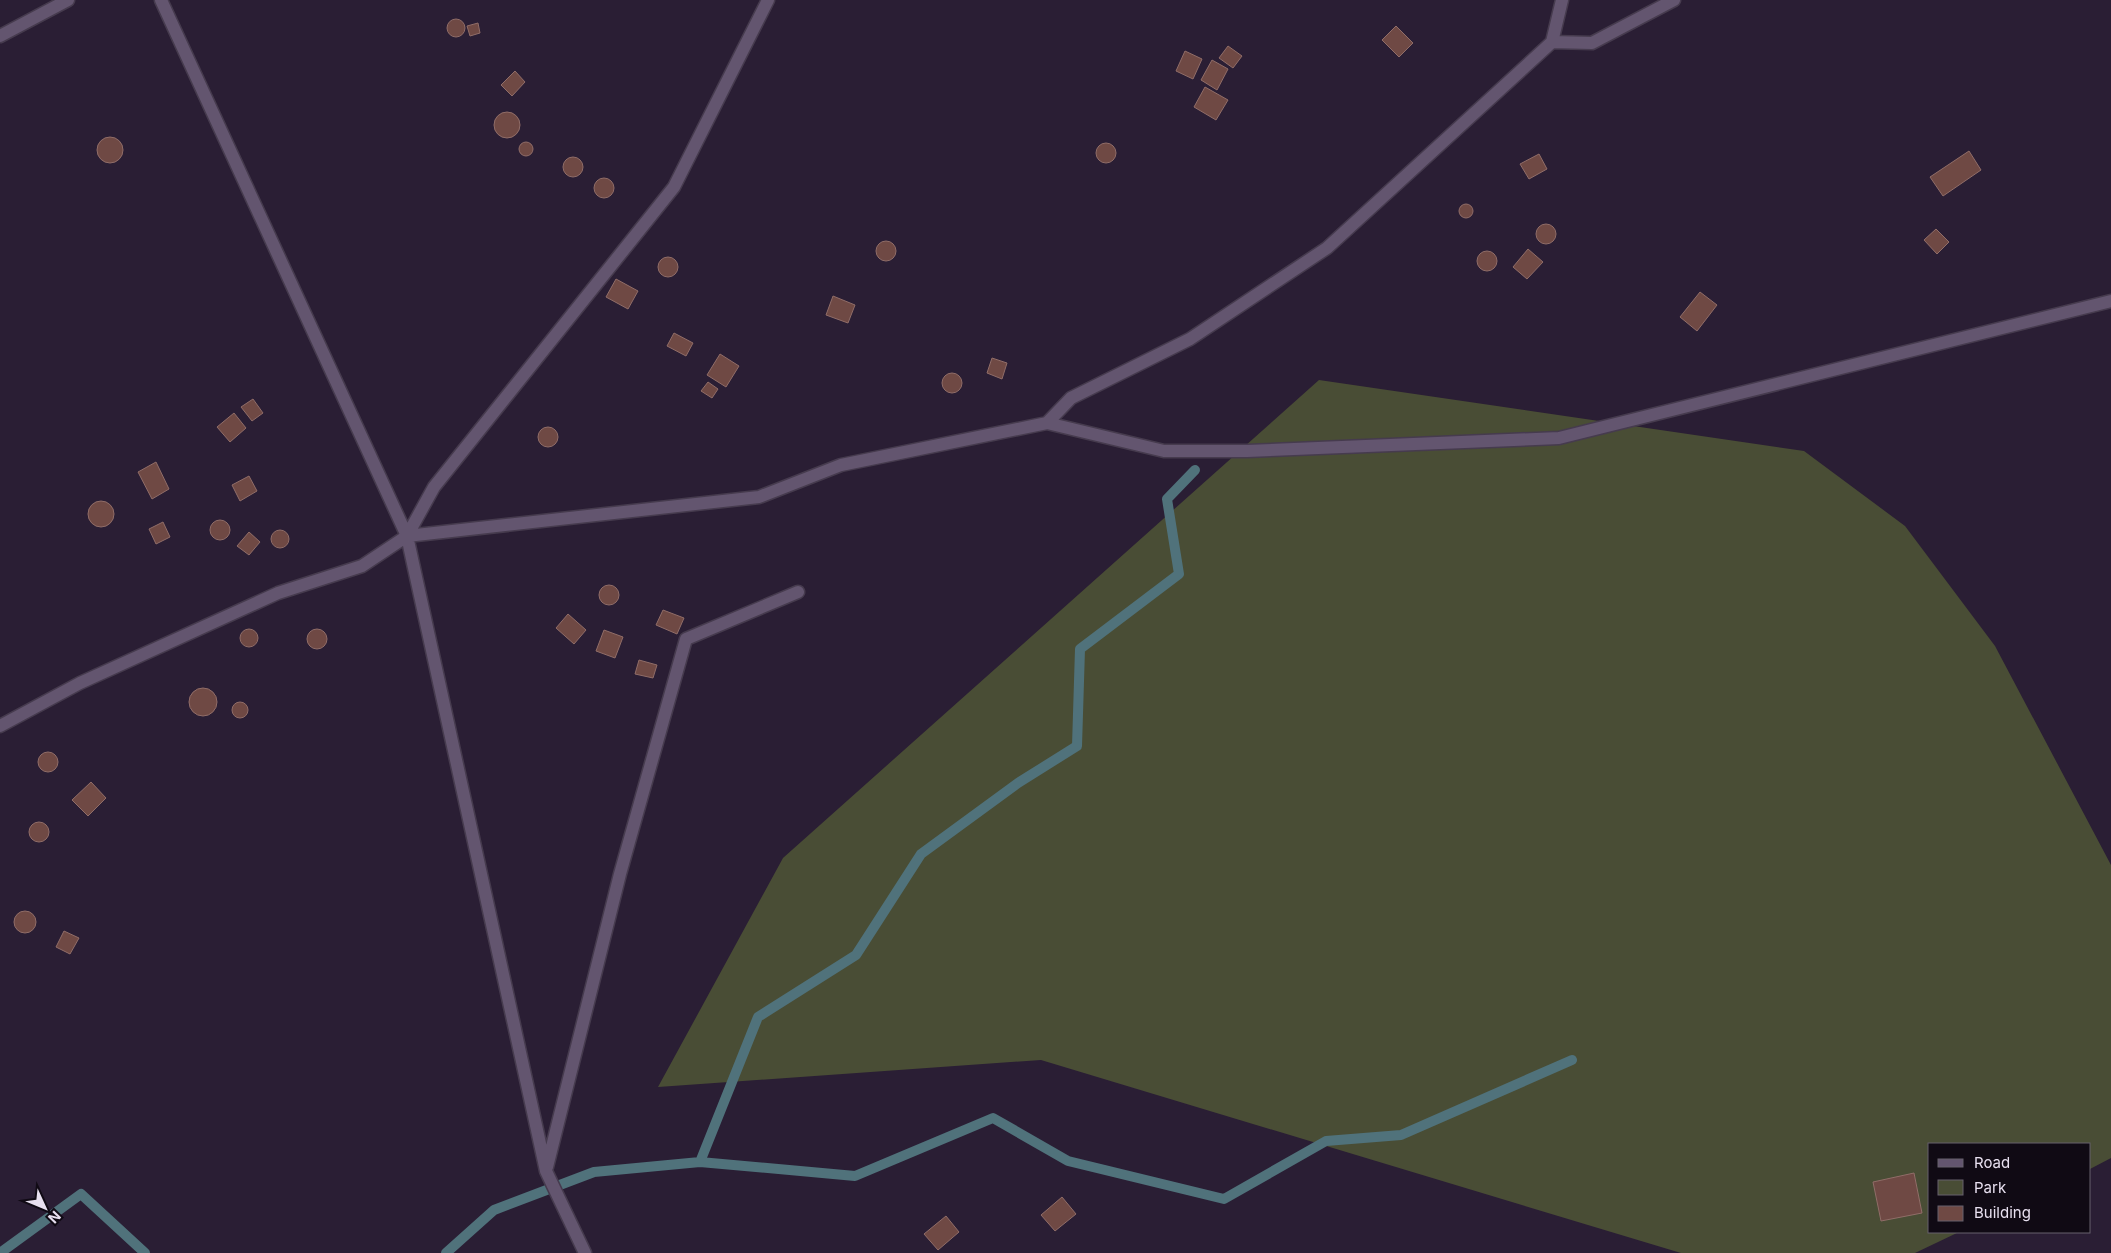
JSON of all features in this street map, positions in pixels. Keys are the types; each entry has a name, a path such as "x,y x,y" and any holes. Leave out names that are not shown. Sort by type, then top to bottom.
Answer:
{"street":[{"path":"0,36 68,0"},
{"path":"161,0 407,536 546,1171 585,1253"},
{"path":"407,536 434,487 674,187 768,0"},
{"path":"1046,424 1071,398 1190,339 1328,248 1552,42 1562,0"},
{"path":"1552,42 1592,42 1674,0"},
{"path":"0,726 80,683 278,593 362,566 407,536 759,497 841,465 1046,424 1164,451 1246,451 1559,438 2111,302"},
{"path":"546,1171 620,874 686,639 798,592"}],"green space":[{"path":"1319,380 1804,451 1905,526 1995,646 2111,865 2111,1158 2091,1168 2091,1143 1928,1143 1928,1233 1957,1233 1915,1253 1681,1253 1041,1060 658,1087 783,858"}],"building":[{"path":"456,19 462,22 465,28 462,34 456,37 450,34 447,28 450,22"},
{"path":"478,23 480,33 470,36 467,26"},
{"path":"1396,26 1413,43 1399,57 1382,40"},
{"path":"1228,46 1242,56 1233,68 1219,58"},
{"path":"1185,51 1202,59 1193,79 1176,71"},
{"path":"1212,60 1228,69 1217,90 1201,80"},
{"path":"515,71 525,82 512,96 501,85"},
{"path":"1205,87 1228,100 1216,120 1194,107"},
{"path":"507,112 516,116 520,125 516,134 507,138 498,134 494,125 498,116"},
{"path":"110,137 119,141 123,150 119,159 110,163 101,159 97,150 101,141"},
{"path":"523,142 529,142 533,149 529,156 523,156 519,152 519,146"},
{"path":"1106,143 1113,146 1116,153 1113,160 1106,163 1099,160 1096,153 1099,146"},
{"path":"1969,151 1981,170 1943,196 1930,177"},
{"path":"1539,154 1547,169 1529,179 1520,164"},
{"path":"573,157 580,160 583,167 580,174 573,177 566,174 563,167 566,160"},
{"path":"604,178 611,181 614,188 611,195 604,198 597,195 594,188 597,181"},
{"path":"1466,204 1471,206 1473,211 1471,216 1466,218 1461,216 1459,211 1461,206"},
{"path":"1546,224 1553,227 1556,234 1553,241 1546,244 1539,241 1536,234 1539,227"},
{"path":"1936,229 1949,242 1937,254 1924,240"},
{"path":"886,241 893,244 896,251 893,258 886,261 879,258 876,251 879,244"},
{"path":"1528,249 1543,262 1527,279 1513,267"},
{"path":"1487,251 1494,254 1497,261 1494,268 1487,271 1480,268 1477,261 1480,254"},
{"path":"668,257 675,260 678,267 675,274 668,277 661,274 658,267 661,260"},
{"path":"616,279 638,291 628,309 606,297"},
{"path":"1700,292 1717,305 1697,331 1680,317"},
{"path":"833,296 855,305 848,323 826,315"},
{"path":"674,333 693,343 686,356 667,346"},
{"path":"720,354 739,366 726,387 707,375"},
{"path":"992,358 1007,363 1002,379 987,373"},
{"path":"952,373 959,376 962,383 959,390 952,393 945,390 942,383 945,376"},
{"path":"708,382 718,389 712,398 701,391"},
{"path":"253,399 263,413 252,421 241,407"},
{"path":"234,413 246,428 230,442 217,427"},
{"path":"548,427 555,430 558,437 555,444 548,447 541,444 538,437 541,430"},
{"path":"156,462 169,489 152,499 138,472"},
{"path":"249,476 257,491 240,501 232,485"},
{"path":"101,501 110,505 114,514 110,523 101,527 92,523 88,514 92,505"},
{"path":"220,520 227,523 230,530 227,537 220,540 213,537 210,530 213,523"},
{"path":"163,522 170,537 156,544 149,529"},
{"path":"276,530 284,530 289,535 287,546 276,548 271,543 271,535"},
{"path":"249,532 260,542 249,555 237,546"},
{"path":"609,585 616,588 619,595 616,602 609,605 602,602 599,595 602,588"},
{"path":"663,610 684,618 677,634 656,625"},
{"path":"568,614 586,630 574,644 556,628"},
{"path":"249,629 255,632 258,638 255,644 249,647 243,644 240,638 243,632"},
{"path":"313,629 321,629 327,635 327,643 321,649 313,649 307,643 307,635"},
{"path":"604,630 623,637 615,658 596,651"},
{"path":"639,660 657,665 653,678 635,674"},
{"path":"203,688 213,692 217,702 213,712 203,716 193,712 189,702 193,692"},
{"path":"240,702 248,710 240,718 232,710"},
{"path":"48,752 55,755 58,762 55,769 48,772 41,769 38,762 41,755"},
{"path":"91,782 106,798 88,816 72,800"},
{"path":"39,822 46,825 49,832 46,839 39,842 32,839 29,832 32,825"},
{"path":"25,911 33,914 36,922 33,930 25,933 17,930 14,922 17,914"},
{"path":"64,931 79,938 70,954 56,947"},
{"path":"1914,1173 1922,1213 1881,1221 1873,1182"},
{"path":"1062,1197 1076,1214 1055,1231 1041,1215"},
{"path":"946,1216 959,1232 938,1250 924,1234"}],"waterway":[{"path":"700,1162 758,1017 856,955 921,854 1018,783 1077,746 1080,649 1179,574 1167,499 1195,470"},
{"path":"446,1253 494,1210 594,1172 700,1162 855,1176 993,1118 1068,1161 1224,1199 1326,1141 1401,1135 1572,1060"},
{"path":"0,1253 81,1194 145,1253"}]}
